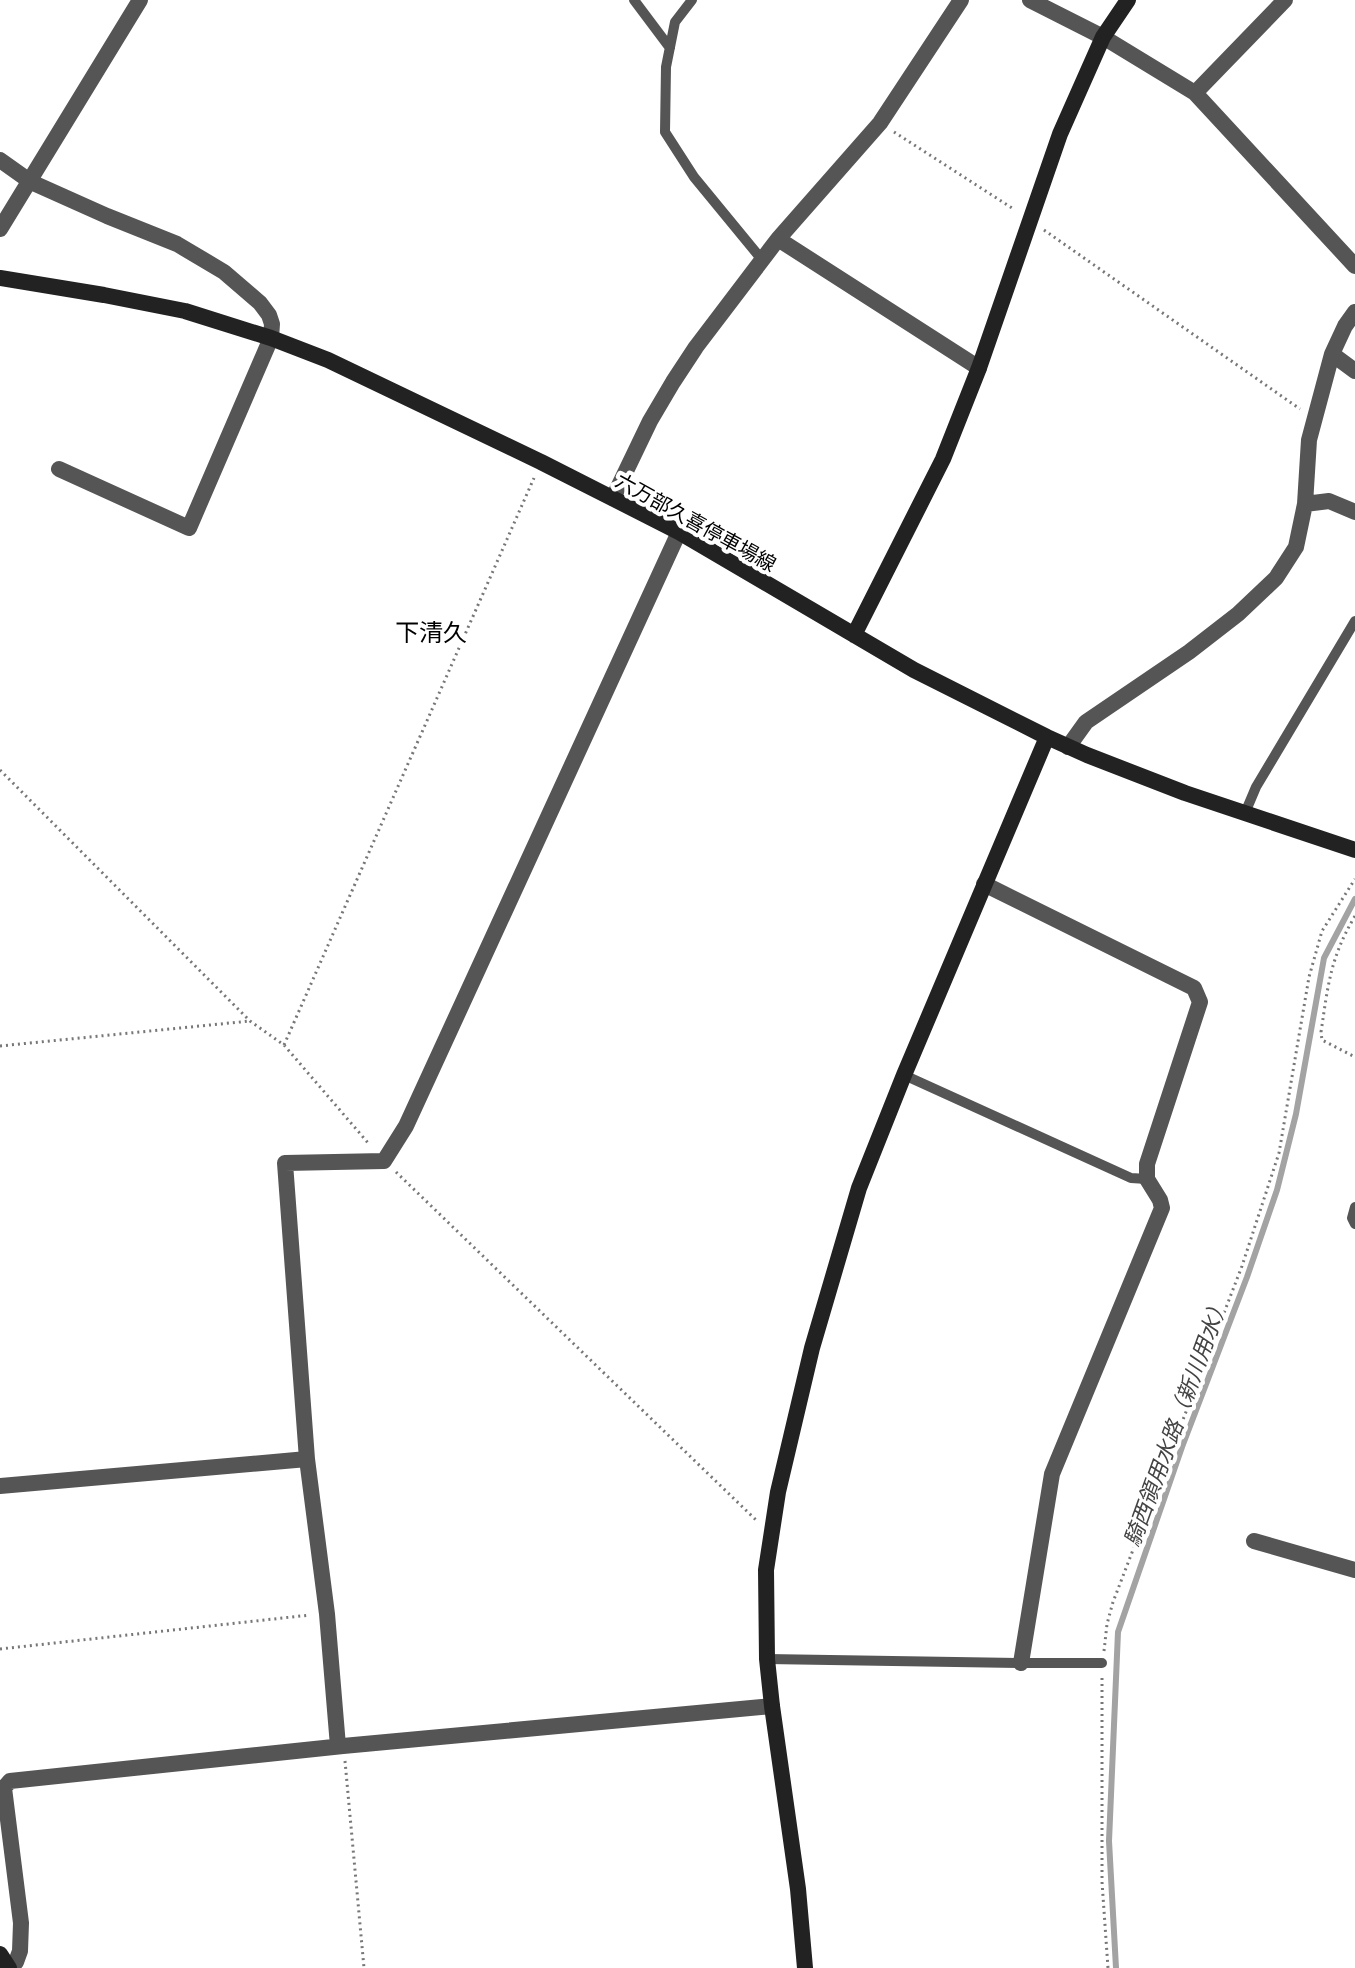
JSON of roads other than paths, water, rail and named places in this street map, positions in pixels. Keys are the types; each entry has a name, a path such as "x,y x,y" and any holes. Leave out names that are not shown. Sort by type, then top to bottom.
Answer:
{"street":[{"path":"0,229 140,0"},
{"path":"613,498 650,421 696,347 778,239 880,123 961,0"},
{"path":"1030,0 1103,37 1195,93 1355,266"},
{"path":"854,635 937,471 960,418 1060,134 1103,37 1128,0"},
{"path":"1195,93 1285,0"},
{"path":"0,160 31,182 177,244 224,272 260,303 272,324 271,338 189,528 59,469"},
{"path":"778,239 979,368"},
{"name":"六万部久喜停車場線","path":"0,278 185,311 271,338 341,366 679,532 914,670 1047,737 1133,774 1355,850"},
{"path":"1068,747 1086,722 1189,652 1238,614 1276,578 1296,547 1305,504 1309,440 1332,354 1355,312"},
{"path":"1332,354 1355,371"},
{"path":"1305,504 1329,501 1355,512"},
{"path":"341,1746 307,1459 285,1163 384,1161 406,1126 679,532"},
{"path":"805,1968 798,1889 767,1659 766,1570 778,1492 812,1348 859,1188 1047,737"},
{"path":"984,884 1194,988 1200,1002 1147,1164 1147,1179 1162,1208 1052,1474 1021,1663"},
{"path":"0,1486 307,1459"},
{"path":"1254,1541 1355,1570"},
{"path":"0,1954 9,1968 16,1962 20,1951 21,1923 4,1788 10,1781 341,1746 772,1706"}],"lane":[{"path":"634,0 670,48"},
{"path":"692,0 675,22 666,67 665,132 694,177 763,261"},
{"path":"1245,813 1256,787 1355,621"},
{"path":"904,1075 1131,1178 1147,1179"},
{"path":"1355,1207 1352,1218 1355,1224"},
{"path":"767,1659 1102,1663"}],"waterway":[{"name":"騎西領用水路（新川用水）","path":"1116,1968 1109,1841 1118,1632 1277,1190 1296,1114 1324,958 1355,899"}],"district":[{"name":"下清久","path":"431,631"}]}
